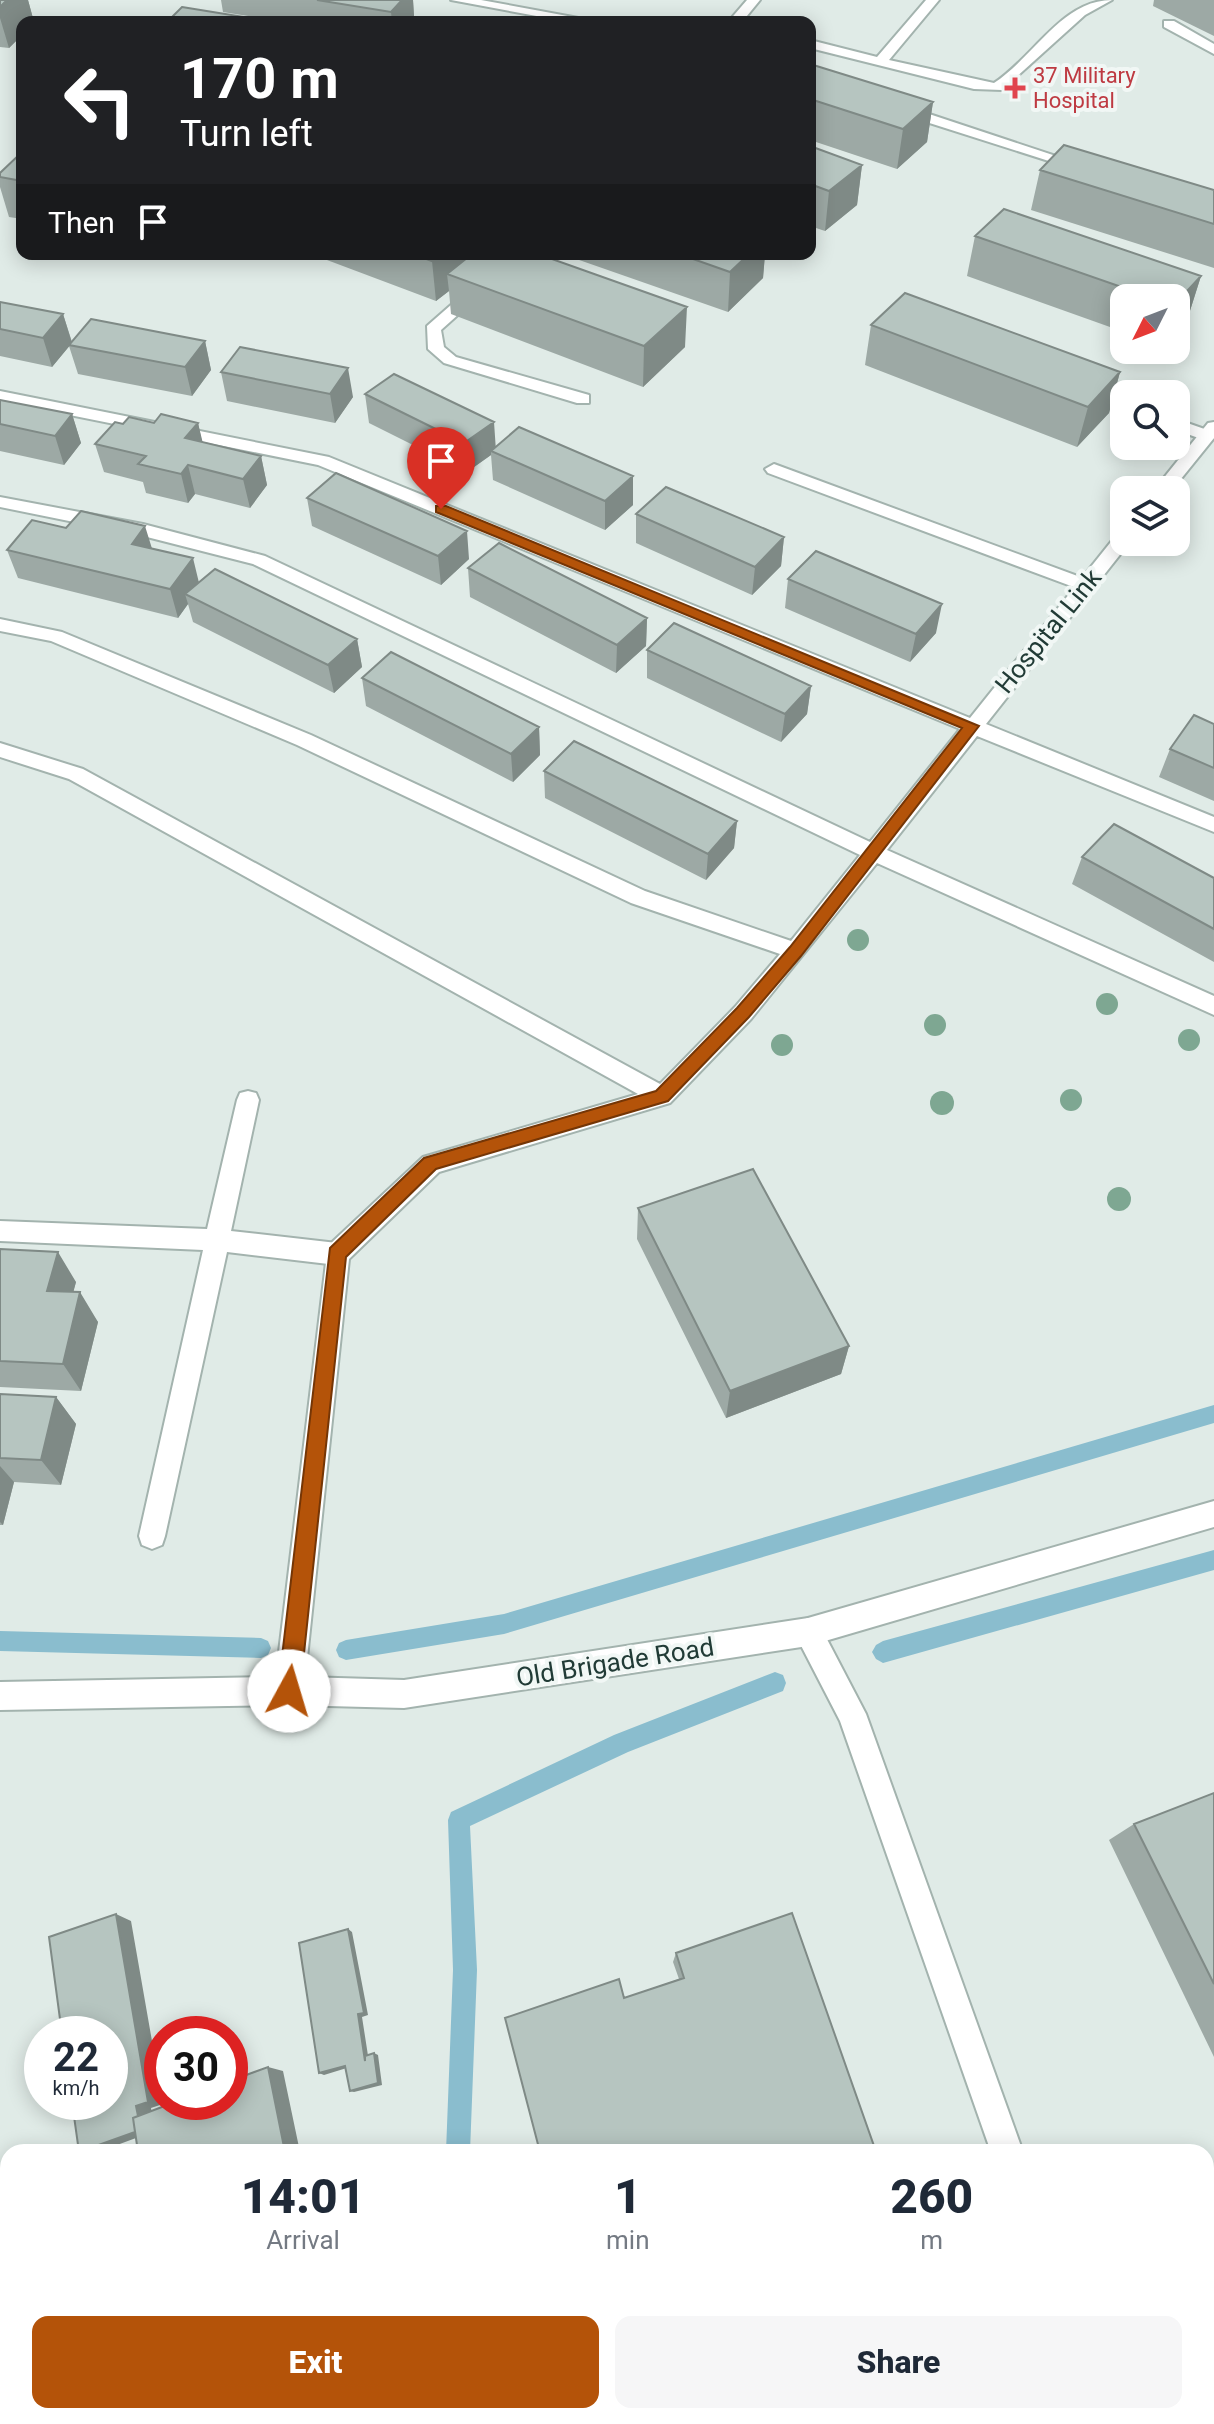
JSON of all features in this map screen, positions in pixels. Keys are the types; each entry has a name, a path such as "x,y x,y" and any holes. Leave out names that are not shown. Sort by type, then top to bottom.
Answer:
{"street":[{"path":"457,0 556,16"},
{"path":"740,16 754,0"},
{"path":"881,61 933,0"},
{"path":"816,45 997,87 1011,78 1080,12 1106,0"},
{"path":"1169,24 1214,50"},
{"path":"885,104 1094,171"},
{"path":"511,260 433,329 436,349 450,360 583,399"},
{"path":"1065,380 1110,398"},
{"path":"0,396 323,461 1214,825"},
{"path":"1174,476 1210,431 1190,427"},
{"path":"774,469 1085,585"},
{"path":"0,502 143,530 259,560 873,852 1214,1006"},
{"name":"Hospital Link","path":"337,1254 431,1164 662,1096 743,1013 795,951 1110,554"},
{"path":"0,625 55,636 304,740 638,897 795,951"},
{"path":"0,750 76,774 662,1096"},
{"path":"152,1536 248,1100"},
{"path":"0,1231 215,1240 337,1254 289,1691"},
{"name":"Old Brigade Road","path":"0,1696 289,1691 404,1694 808,1632 1214,1514"},
{"path":"808,1632 852,1714 1004,2144"}],"building":[{"path":"317,0 402,0 391,12"},
{"path":"182,7 237,16 173,16"},
{"path":"816,66 933,102 903,129 816,101"},
{"path":"1064,145 1214,190 1214,224 1040,170"},
{"path":"816,148 862,165 829,191 816,186"},
{"path":"16,158 16,180 0,177 0,173"},
{"path":"1004,209 1201,276 1190,288 1190,284 1113,284 975,236"},
{"path":"464,260 555,260 687,307 644,346 447,274"},
{"path":"696,260 743,260 730,272"},
{"path":"905,293 1120,372 1088,407 871,325"},
{"path":"0,302 63,314 43,338 0,329"},
{"path":"91,319 205,341 185,367 69,345"},
{"path":"240,347 348,368 330,394 221,372"},
{"path":"394,374 494,422 464,443 365,394"},
{"path":"0,400 72,414 55,436 0,424"},
{"path":"161,414 198,423 185,438 261,456 243,479 188,465 181,474 138,464 146,456 95,444 115,422 123,424 129,417 154,423"},
{"path":"519,427 633,476 605,501 491,451"},
{"path":"336,473 467,531 438,556 307,498"},
{"path":"666,487 784,537 755,567 636,514"},
{"path":"81,511 145,526 132,544 193,558 170,589 7,550 32,520 66,528"},
{"path":"499,543 647,618 617,645 468,568"},
{"path":"816,551 942,604 916,634 788,579"},
{"path":"215,569 357,639 328,665 185,594"},
{"path":"674,623 811,686 785,714 647,650"},
{"path":"391,652 539,727 511,754 362,678"},
{"path":"1194,715 1214,724 1214,768 1170,749"},
{"path":"574,741 737,821 708,854 544,771"},
{"path":"1114,824 1214,878 1214,929 1082,857"},
{"path":"753,1169 849,1346 730,1391 638,1208"},
{"path":"0,1249 58,1252 47,1291 80,1292 63,1364 0,1361"},
{"path":"0,1394 56,1397 41,1460 0,1458"},
{"path":"1214,1793 1214,1984 1134,1824"},
{"path":"792,1913 873,2144 538,2144 505,2018 619,1979 624,1998 684,1978 676,1953"},
{"path":"116,1914 144,2078 144,2103 136,2106 138,2116 133,2118 135,2132 101,2144 78,2144 75,2120 128,2120 128,2016 60,2016 49,1937"},
{"path":"348,1929 364,2013 358,2014 365,2061 365,2056 374,2053 378,2083 350,2091 345,2066 319,2073 299,1943"},
{"path":"268,2067 283,2144 137,2144 133,2118 144,2114 144,2120 248,2120 248,2074"}],"waterway":[{"path":"346,1650 504,1624 1214,1414"},
{"path":"883,1652 1214,1560"},
{"path":"0,1641 261,1648"},
{"path":"458,2144 465,1970 459,1820 622,1743 775,1683"}],"place":[{"name":"37 Military Hospital","path":"1015,88"}],"route":[{"path":"289,1691 337,1254 431,1164 662,1096 743,1013 795,951 971,726 441,509"}]}
